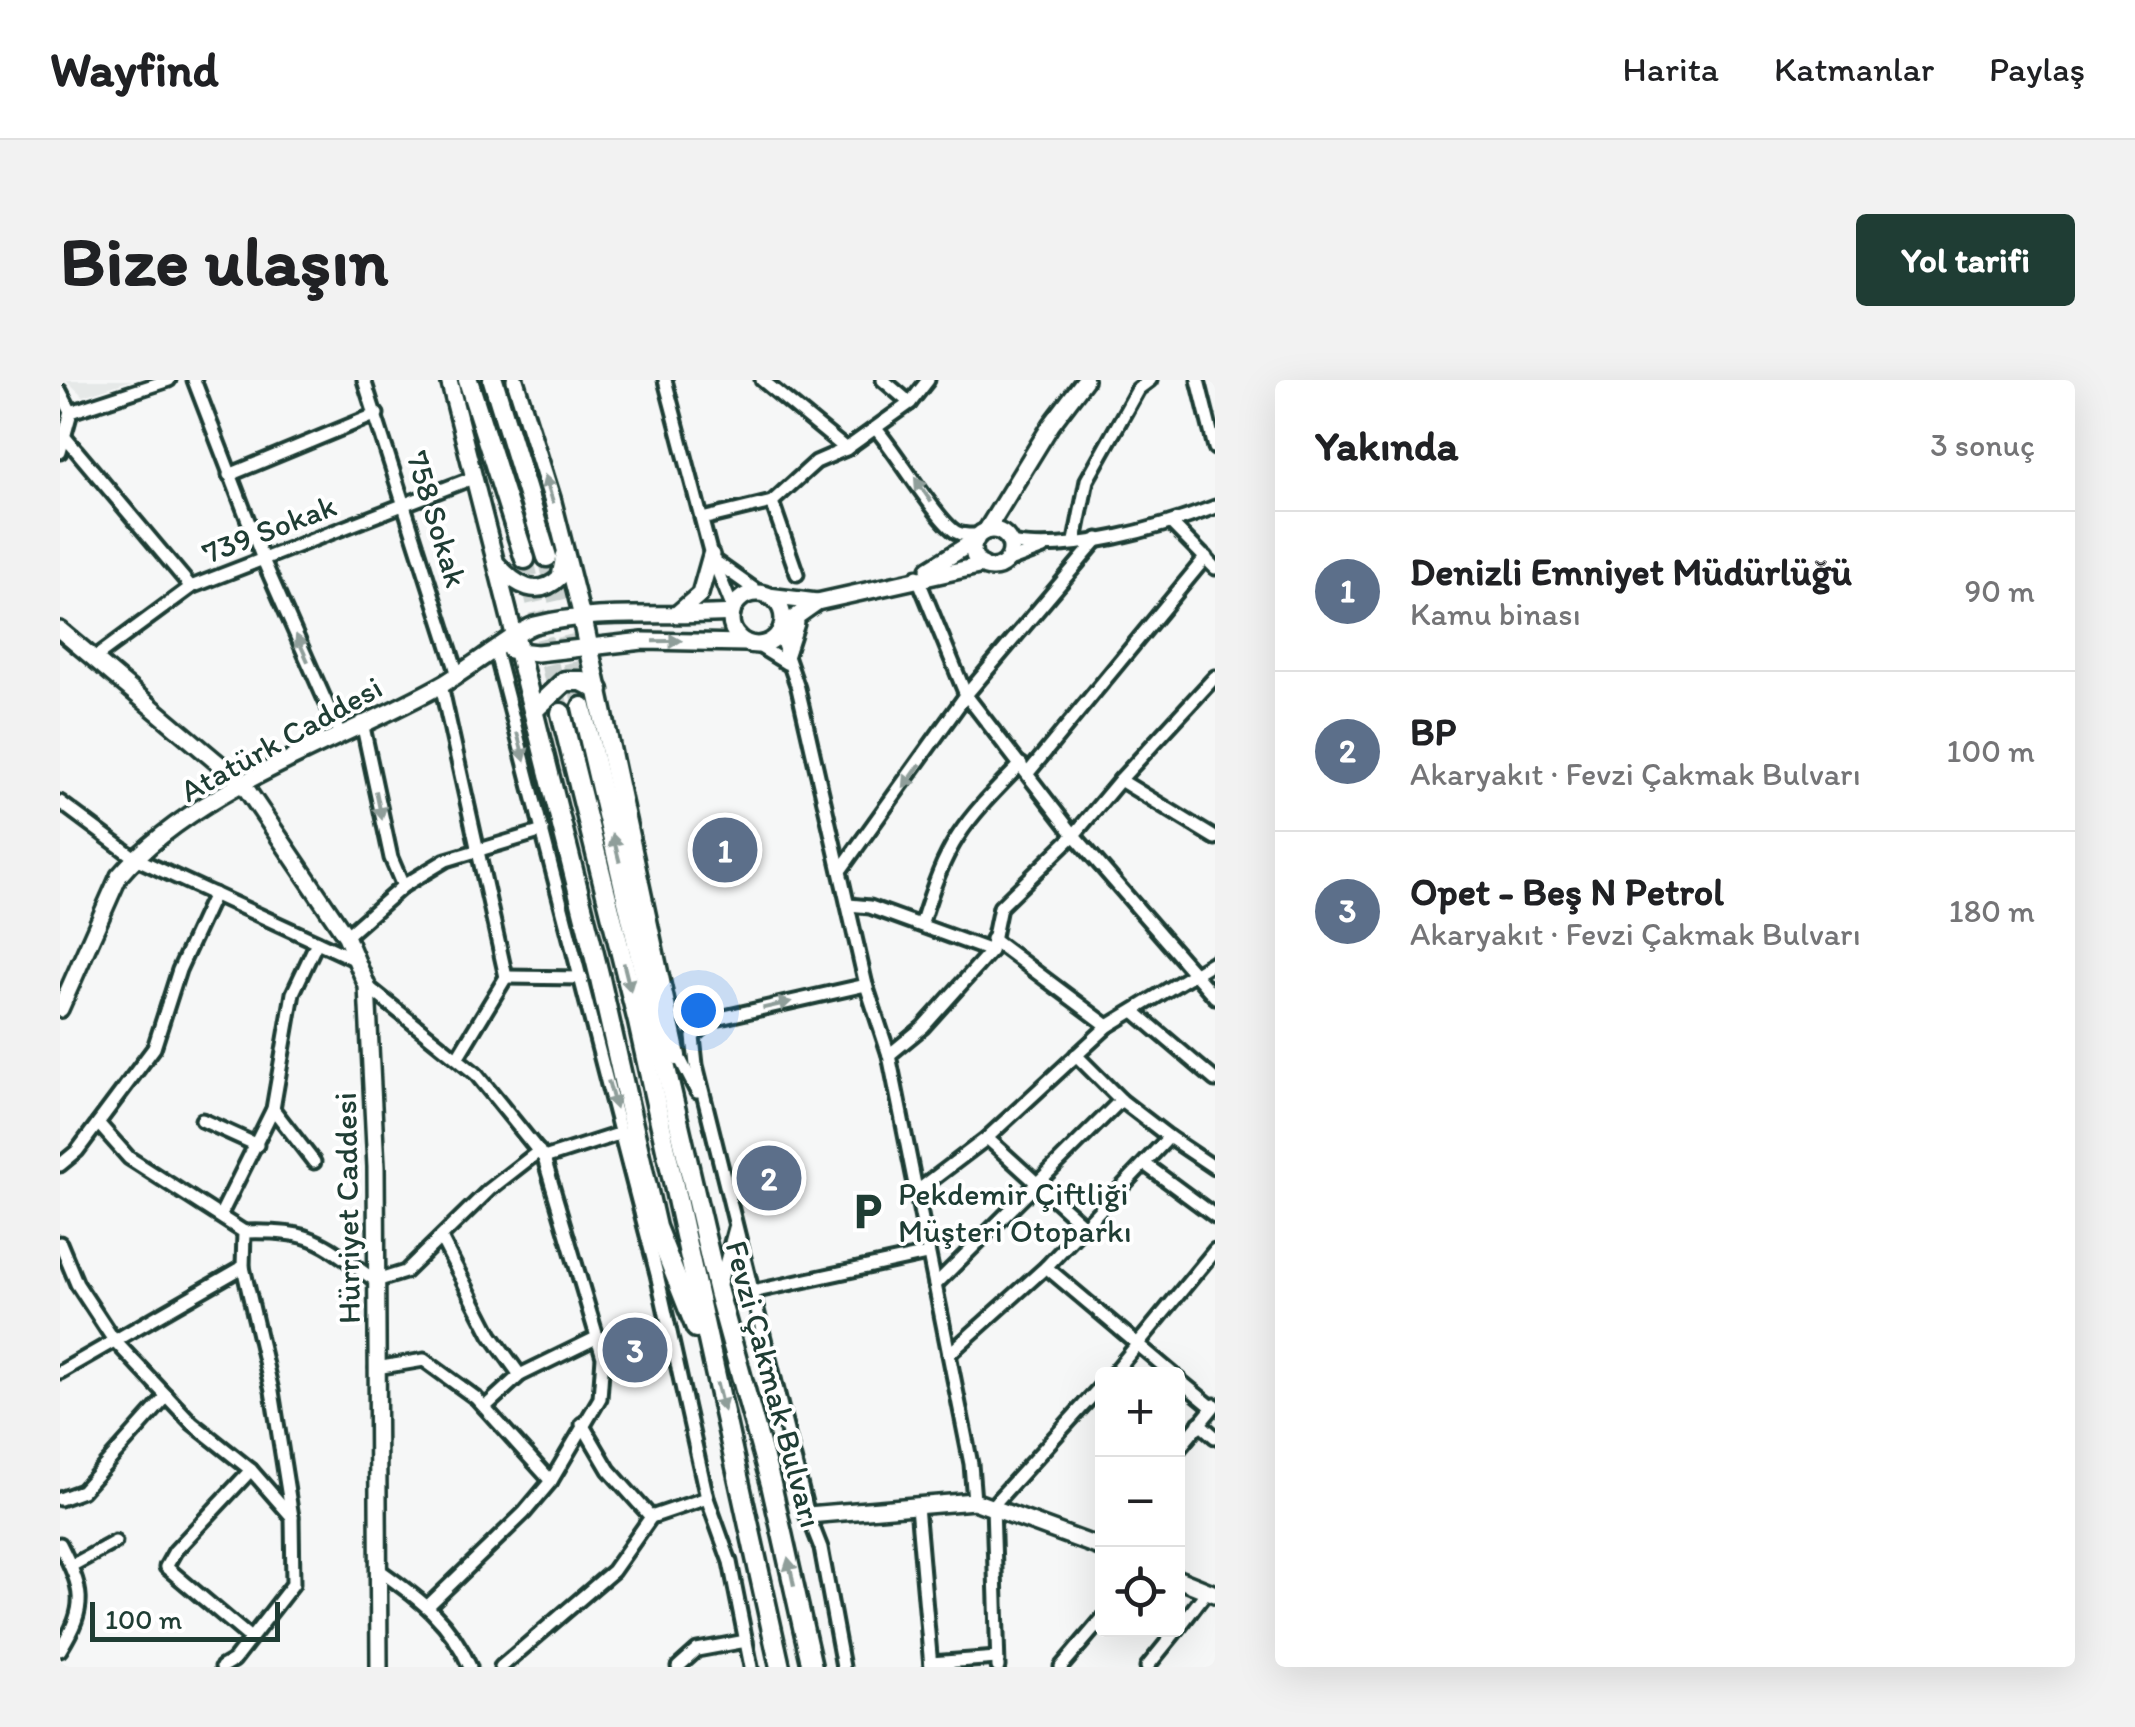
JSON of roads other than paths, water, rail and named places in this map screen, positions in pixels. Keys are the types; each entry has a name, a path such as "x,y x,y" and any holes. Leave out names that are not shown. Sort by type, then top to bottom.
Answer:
{"main road":[{"path":"449,380 495,562 507,648 534,709 656,1227 710,1361"},
{"path":"468,380 525,559"},
{"path":"493,380 547,557"},
{"path":"515,380 564,546 599,690 715,1232 718,1292"},
{"path":"983,565 975,557 980,535 1086,380"},
{"path":"507,648 752,644 781,630 810,606 917,576 983,565 994,568 1006,562 1010,489"},
{"path":"917,576 980,535 997,531 1010,542"},
{"path":"495,562 520,586 543,588 560,577 564,546"},
{"path":"670,616 690,606 700,594 711,554"},
{"path":"752,644 735,632 733,611 744,597 764,595 810,606"},
{"path":"764,595 781,609 781,630"},
{"path":"786,660 789,634 810,606"},
{"name":"Atatürk Caddesi","path":"60,1009 119,876 135,858 243,784 458,676 507,648 528,627 582,617 733,611"},
{"name":"Hürriyet Caddesi","path":"60,630 243,784 346,936 367,986 376,1167 379,1667"},
{"path":"534,709 565,681 582,681 599,690"},
{"name":"Fevzi Çakmak Bulvarı","path":"582,707 718,1292 772,1484 812,1667"},
{"name":"Fevzi Çakmak Bulvarı","path":"562,713 638,1022 780,1667"},
{"path":"808,1514 974,1501 1095,1543"},
{"path":"1185,1582 1211,1593"}],"street":[{"path":"71,412 169,380"},
{"path":"194,380 264,562 340,734"},
{"name":"758 Sokak","path":"364,380 458,676"},
{"path":"665,380 711,554 733,611"},
{"path":"762,380 846,449"},
{"path":"883,380 910,403"},
{"path":"702,519 772,502 816,462 846,449 910,403 928,380"},
{"path":"1075,540 1086,480 1138,388 1150,380"},
{"path":"1198,380 1215,448"},
{"path":"60,391 71,412 60,452"},
{"path":"229,475 376,414"},
{"path":"876,429 898,453 946,524 966,536 980,535"},
{"path":"64,436 191,587"},
{"name":"739 Sokak","path":"96,657 191,587 264,562 475,477"},
{"path":"772,502 797,574"},
{"path":"1006,562 1052,545 1172,524 1215,507"},
{"path":"1172,524 1215,568"},
{"path":"842,868 966,695 1098,539"},
{"path":"1010,542 1052,545"},
{"path":"711,554 725,572 764,595"},
{"path":"921,925 953,838 1025,768 1206,557"},
{"path":"917,576 966,695 1074,835 1215,997"},
{"path":"781,630 842,868 866,985 889,1055 971,1464 974,1501"},
{"path":"752,644 786,660"},
{"path":"507,648 543,831 622,1133 706,1498 730,1562 750,1667"},
{"path":"889,1055 923,1026 991,945 1000,907 1074,835 1215,677"},
{"path":"441,685 506,976 457,1058"},
{"path":"362,722 390,858 403,886"},
{"path":"1120,780 1215,838"},
{"path":"60,802 135,858 352,958"},
{"path":"346,936 403,886 446,860 543,831"},
{"path":"60,1165 78,1152 154,1048 179,970 214,894"},
{"path":"849,904 991,945 1108,1026"},
{"path":"221,1214 273,1109 293,993 317,942"},
{"path":"916,1192 987,1138 1108,1026 1215,961"},
{"path":"506,976 582,978"},
{"path":"843,1667 821,1548 808,1514 752,1292 694,1036 711,1020 866,985"},
{"path":"367,986 457,1058 542,1155 605,1380 600,1398 551,1481 524,1514 429,1605"},
{"path":"1135,1012 1215,1080"},
{"path":"675,1049 685,1061 711,1123"},
{"path":"1076,1054 1121,1100 1215,1168"},
{"path":"935,1285 1040,1185 1121,1100"},
{"path":"273,1109 314,1162"},
{"path":"202,1120 257,1145"},
{"path":"98,1123 129,1158 244,1232 294,1231 311,1236 376,1280 405,1272 489,1190 542,1155 622,1133"},
{"path":"949,1354 1046,1268 1169,1137"},
{"path":"987,1138 1084,1226"},
{"path":"1146,1164 1215,1216"},
{"path":"718,1292 736,1224"},
{"path":"232,1665 249,1637 293,1584 292,1517 272,1390 243,1266 244,1232"},
{"path":"441,1238 491,1336 520,1376"},
{"path":"60,1243 78,1284 113,1339 192,1423 251,1470 292,1517"},
{"path":"1118,1367 1215,1250"},
{"path":"752,1292 927,1254"},
{"path":"60,1372 243,1266"},
{"path":"1046,1268 1164,1367"},
{"path":"484,1408 520,1376 596,1338"},
{"path":"376,1368 424,1360 484,1408 551,1481"},
{"path":"1185,1384 1214,1406 1185,1441"},
{"path":"917,1506 931,1665 998,1663 993,1505 1095,1394"},
{"path":"60,1499 82,1490 167,1396"},
{"path":"1199,1423 1215,1437"},
{"path":"582,1424 609,1470 651,1517"},
{"path":"249,1637 166,1567 175,1550 251,1470"},
{"path":"501,1667 613,1571 651,1517 706,1498"},
{"path":"71,1566 115,1542"},
{"path":"60,1544 82,1594 78,1620 60,1650"},
{"path":"380,1570 429,1605 456,1634 470,1667"},
{"path":"1185,1621 1211,1593"},
{"path":"1061,1667 1095,1626"},
{"path":"1147,1667 1171,1637"},
{"path":"678,1667 696,1650 746,1641"}],"tunnel":[{"path":"547,557 582,707"},
{"path":"525,559 561,713"}],"place":[{"name":"Denizli Emniyet Müdürlüğü","path":"725,850"},
{"name":"BP","path":"769,1178"},
{"name":"Pekdemir Çiftliği Müşteri Otoparkı","path":"868,1212"},
{"name":"Opet - Beş N Petrol","path":"635,1350"}]}
